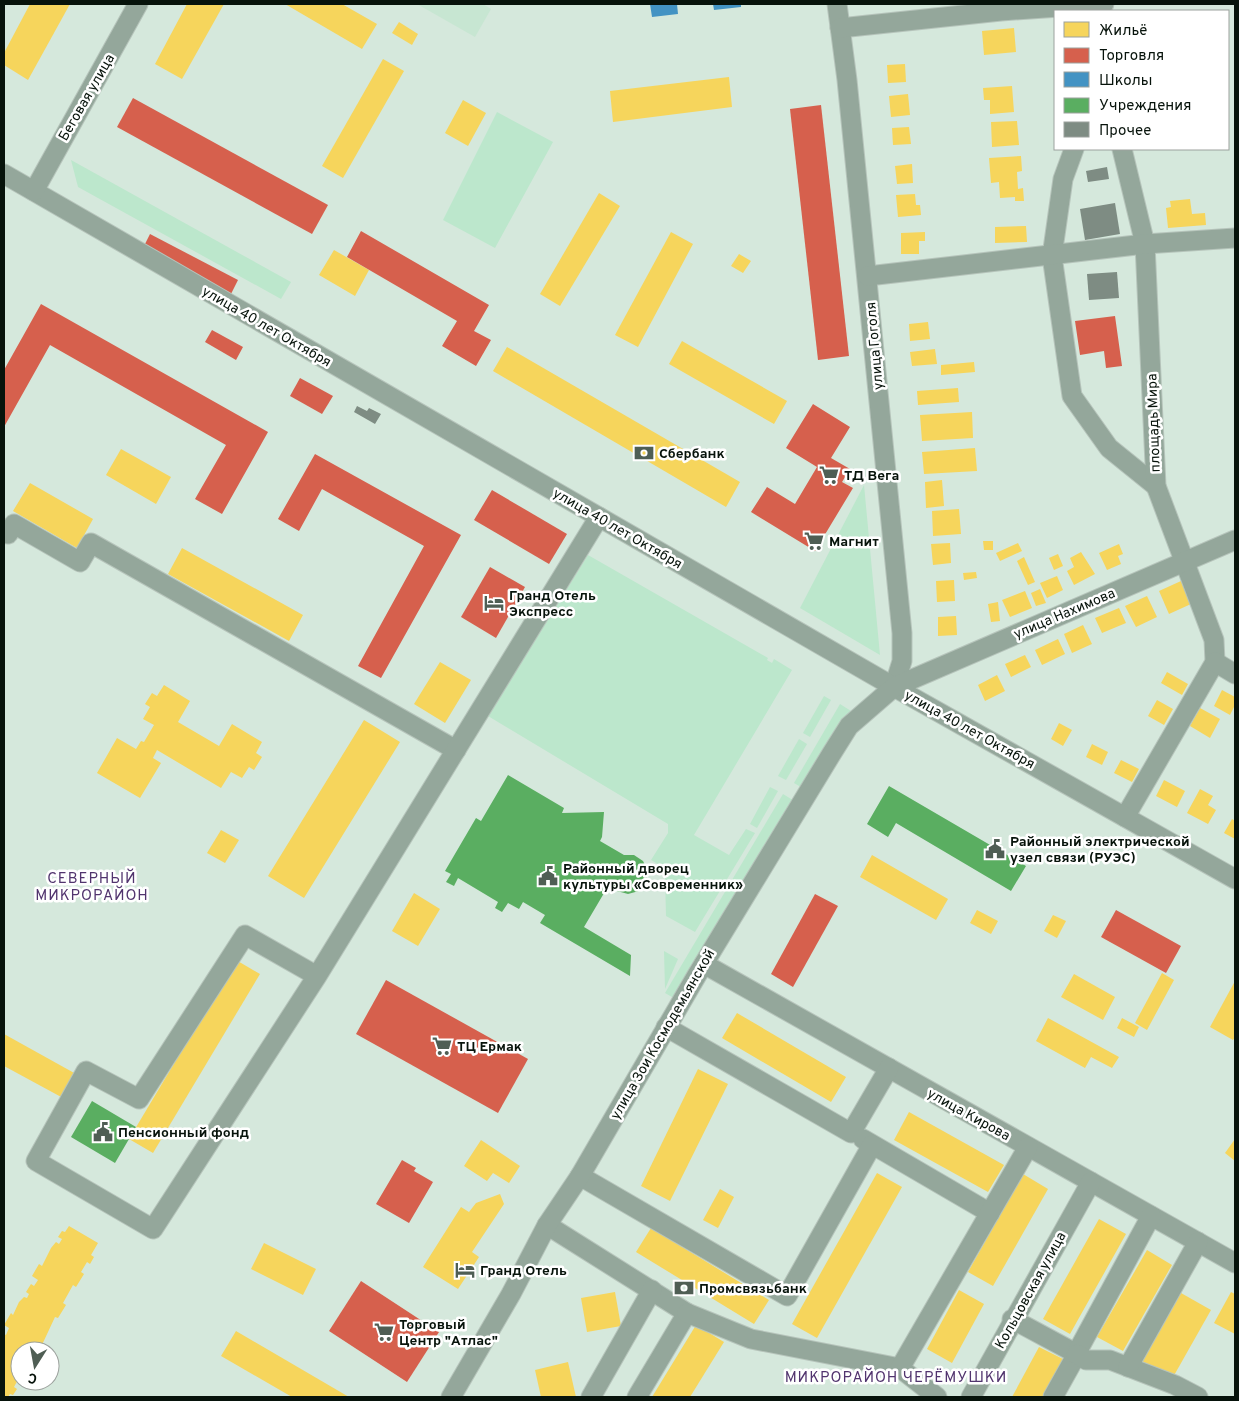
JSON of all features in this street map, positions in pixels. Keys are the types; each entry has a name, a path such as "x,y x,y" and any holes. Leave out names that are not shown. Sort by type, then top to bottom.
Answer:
{"street":[{"name":"Беговая улица","path":"34,191 138,4"},
{"name":"улица Гоголя","path":"837,4 868,276 902,633 902,661 894,687"},
{"path":"840,28 1001,7 1098,7"},
{"name":"площадь Мира","path":"1074,150 1063,179 1052,256 1072,396 1109,448 1156,486"},
{"name":"площадь Мира","path":"1122,150 1145,244 1156,486"},
{"name":"улица 40 лет Октября","path":"4,174 894,687 1235,879"},
{"path":"868,276 1145,244 1235,238"},
{"path":"1124,817 1215,662 1214,640 1156,486"},
{"path":"317,976 245,935 139,1099 86,1070 36,1160 153,1228 317,976 599,517"},
{"path":"8,534 14,524 80,562 91,543 456,750"},
{"name":"улица Нахимова","path":"894,687 1235,540"},
{"path":"1215,662 1235,674"},
{"name":"улица Зои Космодемьянской","path":"451,1397 511,1294 547,1225 580,1176 666,1027 848,726 894,687"},
{"name":"улица Кирова","path":"704,964 1235,1263"},
{"path":"666,1027 990,1213"},
{"path":"851,1132 889,1068"},
{"path":"580,1176 788,1296 872,1145"},
{"path":"900,1368 1028,1147"},
{"name":"Кольцовская улица","path":"970,1397 1090,1182"},
{"path":"1053,1397 1151,1216"},
{"path":"547,1225 687,1312 751,1339 900,1368 937,1397"},
{"path":"1128,1368 1198,1242"},
{"path":"591,1397 652,1290"},
{"path":"637,1397 687,1312"},
{"path":"1012,1319 1086,1360 1110,1360 1175,1385 1198,1397"}],"shaded area":[{"path":"417,4 483,4 491,9 475,37"},
{"path":"497,112 553,142 495,248 443,220"},
{"path":"71,160 291,282 281,299 78,187"},
{"path":"864,485 880,655 800,608"},
{"path":"588,555 768,658 767,660 772,663 774,659 792,670 694,835 729,855 746,829 755,833 695,932 666,916 665,876 668,870 651,860 668,833 668,824 488,716"},
{"path":"824,696 831,700 810,737 803,733"},
{"path":"840,704 851,711 806,790 794,783"},
{"path":"799,739 807,744 786,780 778,776"},
{"path":"770,787 778,791 757,828 750,824"},
{"path":"783,794 796,802 679,1001 665,993"},
{"path":"664,951 678,959 665,989"}],"building: Жильё":[{"path":"30,4 70,4 28,80 4,65 4,53"},
{"path":"187,4 224,4 182,79 155,64"},
{"path":"285,4 342,4 377,24 362,49"},
{"path":"399,22 418,34 412,45 392,33"},
{"path":"1014,28 1016,52 984,55 982,31"},
{"path":"383,59 404,71 343,178 322,166"},
{"path":"905,64 906,82 888,83 887,65"},
{"path":"729,77 732,107 613,122 610,91"},
{"path":"1012,86 1014,112 990,114 990,100 984,100 983,88"},
{"path":"908,94 910,115 891,117 889,96"},
{"path":"463,100 486,113 468,146 445,133"},
{"path":"1017,121 1019,145 992,147 991,122"},
{"path":"909,127 911,144 893,145 892,128"},
{"path":"1021,156 1022,171 1017,172 1018,189 1023,188 1024,201 1015,201 1015,197 1000,198 999,182 991,183 989,158"},
{"path":"912,164 913,183 897,184 895,166"},
{"path":"599,193 620,206 560,306 540,294"},
{"path":"915,194 916,205 920,205 921,215 898,217 896,195"},
{"path":"1190,199 1192,214 1205,213 1206,225 1168,228 1166,208 1171,207 1170,201"},
{"path":"1026,226 1027,242 995,243 995,227"},
{"path":"671,232 693,244 638,347 615,335"},
{"path":"925,232 925,241 919,241 919,254 901,254 901,233"},
{"path":"334,250 369,270 355,296 319,275"},
{"path":"739,254 751,261 743,273 731,266"},
{"path":"928,322 930,339 910,341 909,324"},
{"path":"682,341 787,401 774,424 669,364"},
{"path":"507,347 740,482 726,507 493,371"},
{"path":"935,349 937,364 912,366 910,352"},
{"path":"974,362 975,372 941,375 941,365"},
{"path":"958,388 959,402 918,405 917,391"},
{"path":"972,412 973,438 922,441 920,415"},
{"path":"975,448 977,471 924,474 922,452"},
{"path":"121,449 171,477 156,504 106,475"},
{"path":"942,480 944,506 926,508 925,482"},
{"path":"30,483 93,519 77,548 13,511"},
{"path":"959,509 961,534 933,536 932,511"},
{"path":"983,541 993,541 993,550 984,550"},
{"path":"950,543 951,563 933,565 931,544"},
{"path":"1018,543 1022,551 1000,561 996,553"},
{"path":"1119,544 1123,554 1118,556 1121,564 1107,570 1099,553"},
{"path":"182,548 303,615 289,641 168,574"},
{"path":"1081,552 1095,574 1074,585 1067,571 1074,567 1070,558"},
{"path":"1058,554 1063,566 1054,570 1049,558"},
{"path":"1024,557 1035,582 1028,585 1017,561"},
{"path":"976,572 977,578 964,580 963,573"},
{"path":"1057,576 1063,590 1047,598 1040,583"},
{"path":"954,580 955,601 937,602 936,581"},
{"path":"1181,581 1191,604 1169,614 1159,591"},
{"path":"1040,589 1046,603 1036,606 1031,593"},
{"path":"1025,591 1032,608 1010,617 1002,600"},
{"path":"1147,596 1157,617 1136,627 1125,606"},
{"path":"998,602 1000,621 991,622 988,604"},
{"path":"1119,608 1126,623 1102,633 1095,618"},
{"path":"956,616 957,635 938,636 938,617"},
{"path":"1083,625 1092,644 1072,653 1064,634"},
{"path":"1058,639 1065,654 1042,665 1035,650"},
{"path":"1025,655 1031,667 1011,677 1005,664"},
{"path":"440,662 471,680 445,723 414,704"},
{"path":"1167,672 1188,684 1182,695 1161,683"},
{"path":"997,675 1005,691 985,701 978,685"},
{"path":"164,685 190,701 178,722 219,746 232,724 262,742 256,753 262,757 254,770 249,767 242,778 231,772 221,788 157,750 153,758 161,763 140,798 97,773 117,738 136,749 141,741 144,742 154,725 143,719 150,707 145,704 152,693 157,696"},
{"path":"1222,690 1235,697 1235,705 1230,715 1214,706"},
{"path":"1157,700 1173,709 1164,725 1148,716"},
{"path":"1200,708 1220,719 1210,738 1190,726"},
{"path":"364,720 400,742 304,898 268,876"},
{"path":"1059,723 1072,730 1063,746 1051,739"},
{"path":"1092,744 1108,752 1102,765 1086,757"},
{"path":"1121,760 1139,769 1132,782 1114,773"},
{"path":"1164,780 1185,791 1177,807 1156,796"},
{"path":"1200,789 1213,796 1208,805 1216,810 1208,824 1187,813"},
{"path":"1232,819 1235,821 1235,839 1224,833"},
{"path":"221,830 239,840 225,863 207,853"},
{"path":"872,855 948,899 936,920 860,877"},
{"path":"414,893 440,909 418,946 392,931"},
{"path":"977,910 998,921 991,934 970,923"},
{"path":"1053,915 1066,921 1057,938 1044,931"},
{"path":"236,960 260,974 153,1153 129,1139"},
{"path":"1162,973 1174,980 1147,1030 1135,1023"},
{"path":"1074,974 1115,997 1103,1020 1061,997"},
{"path":"1235,981 1235,1037 1233,1040 1210,1027"},
{"path":"737,1013 846,1077 831,1102 722,1038"},
{"path":"1048,1018 1119,1057 1112,1068 1091,1057 1085,1068 1036,1041"},
{"path":"1122,1018 1139,1027 1134,1037 1117,1028"},
{"path":"4,1034 76,1074 63,1098 4,1066"},
{"path":"698,1069 728,1084 670,1201 641,1186"},
{"path":"909,1112 1004,1165 988,1192 894,1140"},
{"path":"1235,1139 1235,1161 1225,1153"},
{"path":"481,1140 520,1166 509,1183 493,1173 487,1181 464,1166"},
{"path":"877,1173 902,1187 817,1338 792,1324"},
{"path":"1023,1174 1048,1189 993,1286 968,1272"},
{"path":"720,1189 734,1197 718,1228 703,1220"},
{"path":"500,1194 504,1204 472,1252 479,1257 458,1289 423,1267 461,1207 469,1212 476,1203"},
{"path":"1099,1219 1126,1234 1070,1334 1043,1319"},
{"path":"69,1226 98,1243 91,1255 94,1257 90,1264 87,1262 81,1272 84,1274 76,1287 73,1285 63,1303 66,1305 58,1318 55,1317 44,1341 10,1341 10,1391 16,1391 13,1395 10,1394 8,1397 4,1397 4,1334 6,1335 9,1328 4,1325 11,1313 13,1315 19,1302 24,1297 27,1298 29,1294 26,1292 31,1284 34,1286 38,1280 32,1276 39,1264 42,1266 56,1242 59,1244 62,1239 58,1237 62,1231 65,1232"},
{"path":"651,1228 769,1300 754,1324 636,1252"},
{"path":"264,1243 316,1269 303,1295 251,1269"},
{"path":"1147,1250 1172,1265 1123,1351 1097,1337"},
{"path":"959,1290 984,1304 952,1363 927,1349"},
{"path":"615,1292 621,1326 587,1332 581,1298"},
{"path":"1231,1292 1235,1294 1235,1334 1214,1323"},
{"path":"1181,1293 1211,1310 1172,1379 1142,1362"},
{"path":"696,1325 724,1342 690,1397 652,1397"},
{"path":"236,1331 349,1397 292,1397 221,1356"},
{"path":"1039,1347 1065,1360 1045,1397 1012,1397"},
{"path":"568,1362 576,1397 541,1397 535,1370"}],"building: Торговля":[{"path":"133,98 328,205 312,234 117,127"},
{"path":"821,105 849,356 818,360 790,109"},
{"path":"361,231 489,305 474,331 491,340 476,366 442,346 457,321 347,257"},
{"path":"150,234 238,280 231,294 143,248"},
{"path":"41,304 268,432 222,514 195,499 226,445 50,345 4,427 4,370"},
{"path":"1115,316 1122,366 1106,368 1104,351 1080,355 1075,321"},
{"path":"212,330 243,347 236,360 205,342"},
{"path":"300,378 333,396 322,414 290,396"},
{"name":"ТД Вега","path":"813,404 850,427 831,458 850,469 842,482 853,488 815,551 751,512 767,487 795,504 817,467 786,448"},
{"path":"315,454 461,535 381,678 358,666 424,546 322,489 299,531 278,519"},
{"path":"492,490 567,534 549,564 474,520"},
{"path":"490,567 525,587 496,638 461,617"},
{"path":"815,894 838,906 793,987 771,974"},
{"path":"1116,910 1181,946 1166,973 1101,937"},
{"name":"ТЦ Ермак","path":"386,980 528,1059 498,1113 356,1034"},
{"path":"402,1160 416,1168 414,1171 433,1182 409,1223 376,1204"},
{"name":"Торговый Центр \"Атлас\"","path":"361,1281 439,1332 407,1382 329,1331"}],"building: Школы":[{"path":"650,4 677,4 678,14 652,17"},
{"path":"713,4 741,4 741,7 714,10"}],"building: Учреждения":[{"name":"Районный дворец культуры «Современник»","path":"508,775 564,808 562,813 604,812 600,841 624,855 634,855 643,861 648,871 646,882 639,891 628,894 617,891 610,883 584,927 631,955 630,976 540,923 545,915 523,902 519,909 508,903 502,912 495,908 498,902 458,878 454,886 446,882 451,874 445,871 476,818 481,821"},
{"path":"889,786 1026,866 1011,891 896,823 888,837 867,824"},
{"name":"Пенсионный фонд","path":"92,1101 136,1127 115,1163 71,1137"}],"building: Прочее":[{"path":"1107,167 1109,179 1088,182 1086,171"},
{"path":"1115,203 1120,234 1085,240 1080,209"},
{"path":"1117,272 1119,298 1089,300 1087,274"},
{"path":"357,406 367,411 369,408 381,414 375,424 354,412"}],"place":[{"name":"Сбербанк","path":"644,453"},
{"name":"ТД Вега","path":"829,475"},
{"name":"Магнит","path":"814,541"},
{"name":"Гранд Отель Экспресс","path":"494,603"},
{"name":"Районный электрической узел связи (РУЭС)","path":"995,849"},
{"name":"Районный дворец культуры «Современник»","path":"548,876"},
{"name":"ТЦ Ермак","path":"442,1046"},
{"name":"Пенсионный фонд","path":"103,1132"},
{"name":"Гранд Отель","path":"465,1270"},
{"name":"Промсвязьбанк","path":"684,1288"},
{"name":"Торговый Центр \"Атлас\"","path":"384,1332"}],"district":[{"name":"СЕВЕРНЫЙ МИКРОРАЙОН","path":"92,886"},
{"name":"МИКРОРАЙОН ЧЕРЁМУШКИ","path":"896,1377"}]}
